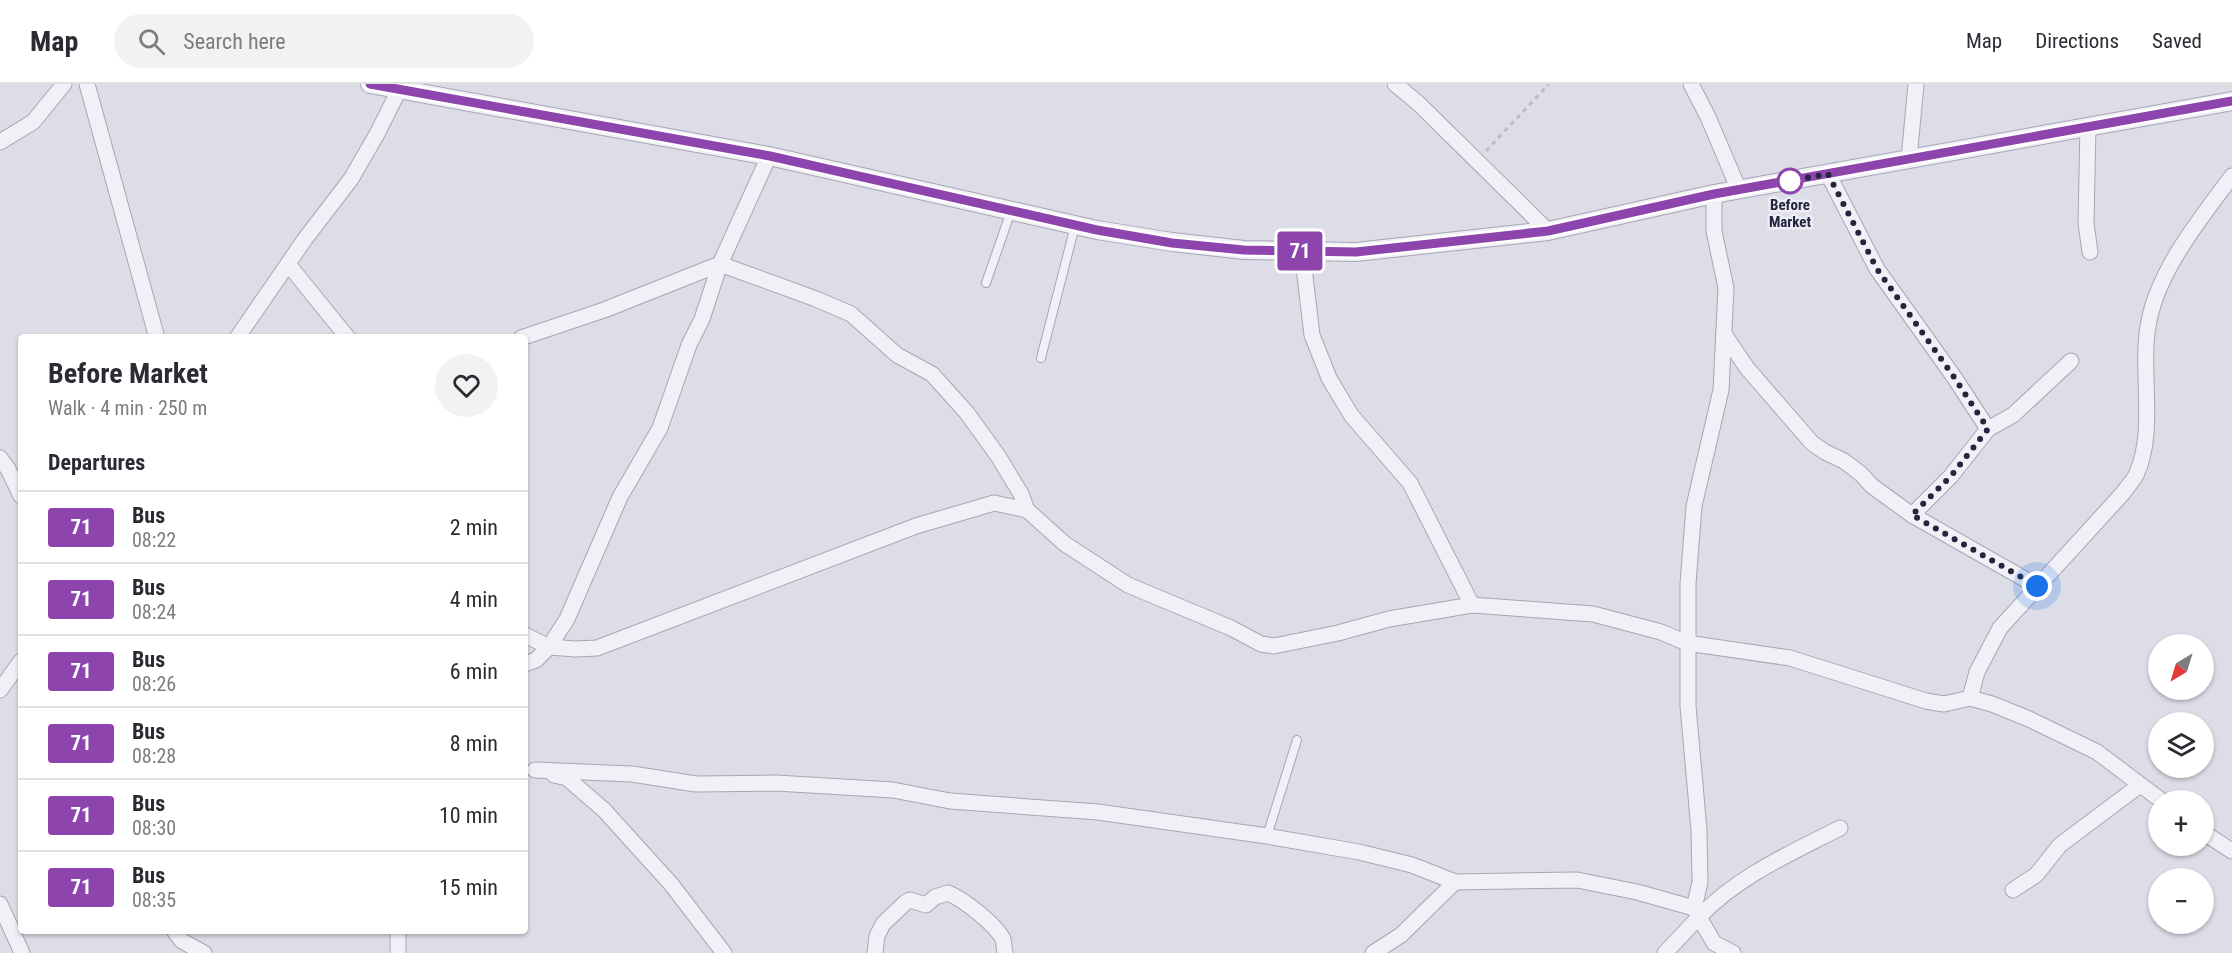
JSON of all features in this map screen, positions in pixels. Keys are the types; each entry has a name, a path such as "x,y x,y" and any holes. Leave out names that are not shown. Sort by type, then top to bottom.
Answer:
{"street":[{"path":"0,142 33,122 64,84"},
{"path":"87,84 156,334"},
{"path":"370,84 400,87 770,156 1075,225 1172,243 1244,250 1356,252 1548,231 1714,194 2232,101"},
{"path":"1395,84 1478,160 1548,231"},
{"path":"1691,84 1708,117 1738,190"},
{"path":"1910,159 1916,84"},
{"path":"240,334 351,179 400,87"},
{"path":"2088,126 2086,223 2090,252"},
{"path":"528,663 536,660 549,647 567,619 620,497 660,428 689,345 702,319 720,264 770,156"},
{"path":"1828,174 1877,269 1988,429"},
{"path":"1970,698 1977,672 1995,635 2136,476 2142,459 2147,415 2145,350 2154,299 2187,236 2232,176"},
{"path":"1714,194 1714,231 1726,288 1724,334 1721,390 1694,506 1688,584 1688,706 1699,830 1700,882 1696,913 1714,943 1734,953"},
{"path":"1302,251 1312,335 1329,378 1351,415 1410,483 1472,605"},
{"path":"288,264 345,334"},
{"path":"528,336 604,310 720,264 816,298 851,314 897,355 932,374 967,412 998,456 1021,494 1027,510 1065,544 1128,585 1231,628 1261,644 1274,646 1389,620 1472,605 1593,614 1661,632 1687,643 1790,657 1926,701 1944,704 1970,698 1992,704 2029,718 2097,752 2148,791"},
{"path":"1724,334 1747,368 1812,443 1825,453 1844,461 1872,486 1912,515 2037,586"},
{"path":"1912,515 1951,476 1988,429 2013,415 2071,361"},
{"path":"10,463 18,487"},
{"path":"528,636 549,647 576,650 597,648 916,526 994,504 1027,510"},
{"path":"0,690 18,665"},
{"path":"530,769 632,774 696,784 776,783 893,790 950,801 1098,812 1267,836 1359,852 1412,866 1455,882 1577,880 1637,892 1696,913"},
{"path":"530,769 567,778 604,810 671,884 724,953"},
{"path":"2013,890 2036,875 2060,845 2140,785"},
{"path":"1665,953 1696,913 1767,865 1840,828"},
{"path":"2214,839 2232,851"},
{"path":"1373,953 1401,935 1455,882"},
{"path":"875,953 877,936 883,924 906,902 910,900 926,905 935,897 948,892 962,899 984,918 1003,939 1005,953"},
{"path":"0,904 22,953"},
{"path":"177,934 182,941 204,953"},
{"path":"398,934 398,953"}],"lane":[{"path":"986,283 1011,210"},
{"path":"1041,358 1075,225"},
{"path":"1267,836 1297,740"}],"path":[{"path":"1478,160 1549,84"}],"bus line":[{"name":"71","path":"370,84 770,156 1097,230 1172,243 1244,250 1356,252 1548,231 1714,194 2232,101"}],"place":[{"name":"Before Market","path":"1790,181"}],"route":[{"path":"1790,181 1783,182 1828,174 1877,269 1988,429 1951,476 1912,515 2037,586"}]}
